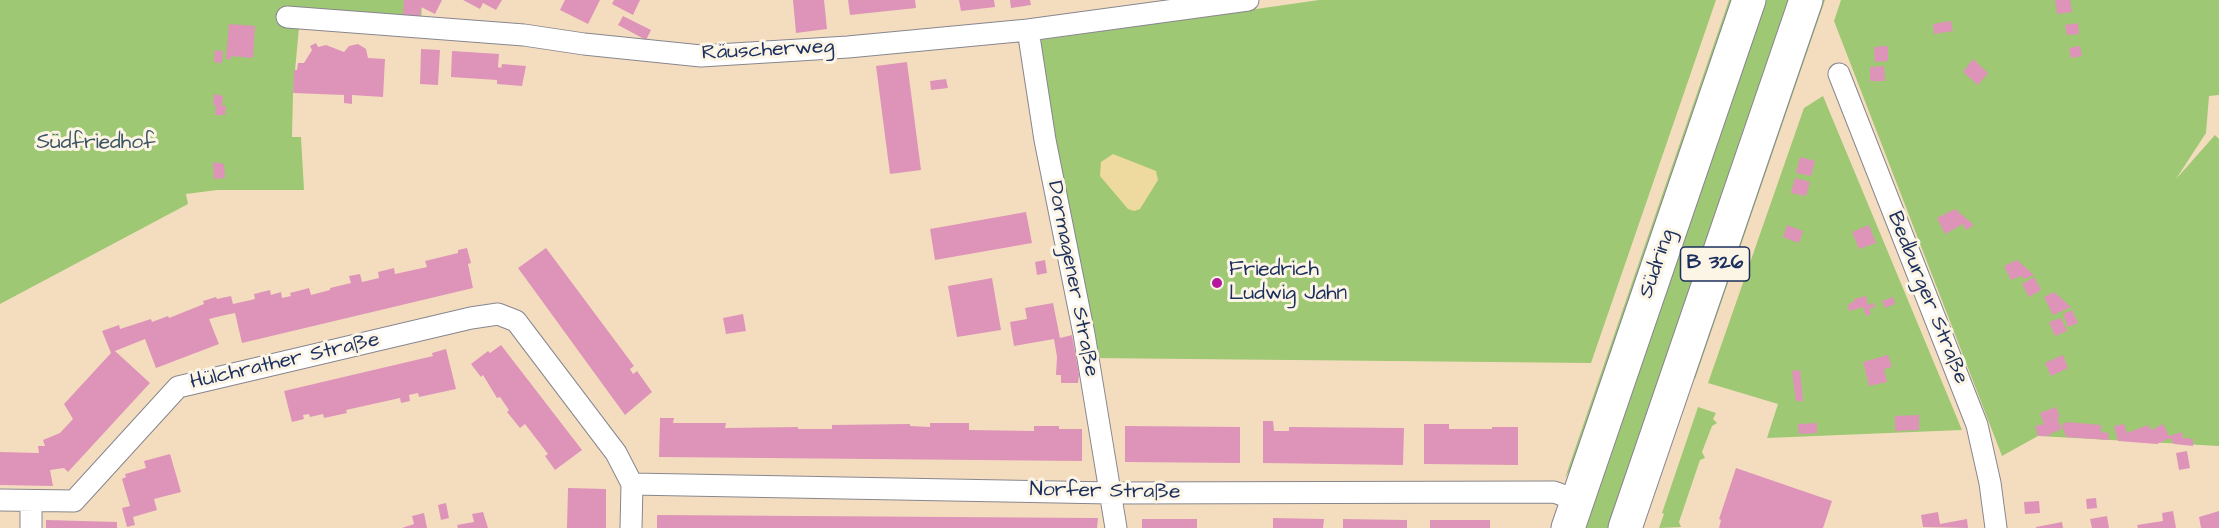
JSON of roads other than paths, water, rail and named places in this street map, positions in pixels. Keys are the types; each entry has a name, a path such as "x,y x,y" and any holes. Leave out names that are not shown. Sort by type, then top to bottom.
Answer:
{"main road":[{"name":"Südring","path":"1572,514 1749,0"},
{"name":"B 326","path":"1625,528 1806,0"}],"street":[{"name":"Räuscherweg","path":"287,17 524,35 584,44 701,56 848,47 1028,30 1248,0"},
{"name":"Dormagener Straße","path":"1028,30 1045,140 1084,334 1116,528"},
{"name":"Bedburger Straße","path":"1839,74 1977,425 1990,483 1996,528"},
{"name":"Hülchrather Straße","path":"0,500 74,501 178,387 498,314 516,321 616,453 632,484"},
{"name":"Norfer Straße","path":"632,484 1110,493 1554,492 1572,514"},
{"path":"631,528 632,484"},
{"path":"31,501 31,528"}],"place":[{"name":"Friedrich Ludwig Jahn","path":"1217,283"}],"park label":[{"name":"Südfriedhof","path":"96,144"}]}
